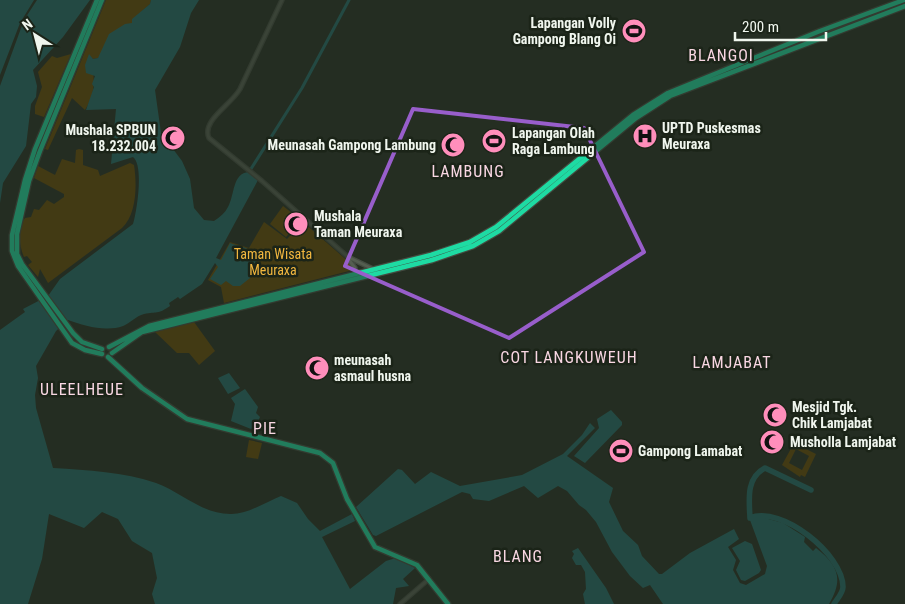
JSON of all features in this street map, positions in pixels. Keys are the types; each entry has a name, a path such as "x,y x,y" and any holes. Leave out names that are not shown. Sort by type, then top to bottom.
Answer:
{"highway":[{"path":"97,0 37,150 18,207 12,245 18,266 62,328 79,348 102,352 149,326 458,247 487,234 515,214 633,115 668,93 812,34 904,0"},
{"path":"102,0 37,150 19,222 16,245 22,264 81,341 110,355 142,388 187,419 320,453 328,457 333,464 355,515 378,550 414,563 448,604"},
{"path":"110,355 142,332 432,260 473,246 517,219 636,118 659,102 699,84 905,6"},
{"path":"109,347 110,355"}],"street":[{"path":"282,0 236,97 210,121 207,130 209,138 250,170 348,257 355,268 354,274"},
{"path":"348,257 374,269"},
{"path":"400,604 429,579"}],"highlighted area":[{"path":"413,109 584,128 644,252 509,338 345,266"}],"green space":[{"path":"106,0 151,0 150,4 133,19 132,23 98,58 93,59 89,55 94,83 89,103 85,110 72,98 48,150 45,149"},
{"path":"71,54 44,117 35,114 35,106 42,87 38,72 52,56 57,58"},
{"path":"76,150 83,150 83,165 98,170 100,176 130,163 134,165 136,181 133,207 131,215 122,228 48,283 40,269 38,277 28,265 32,262 27,256 24,257 20,242 22,222 25,218 31,217 34,209 39,210 47,200 54,204 64,197 64,194 34,178 38,166 55,175 62,159 75,163"},
{"path":"283,206 301,220 286,237 270,224"},
{"name":"Taman Wisata Meuraxa","path":"264,222 287,239 303,222 350,263 353,270 224,303 221,287 208,280 230,242 249,248"},
{"path":"194,322 215,351 199,365 189,353 177,353 154,331"},
{"path":"249,440 262,443 258,459 246,457"},
{"path":"794,443 816,454 805,477 801,475 800,477 782,465","holes":["796,449 809,456 802,470 789,463"]}],"water":[{"path":"0,0 34,0 20,23 0,75"},
{"path":"37,0 90,0 63,37 33,70 37,86 36,97 31,104 26,146 3,183 0,203 0,86 24,20"},
{"path":"151,0 199,0 191,13 180,47 155,90 161,133 182,161 190,179 194,208 204,220 214,221 225,211 237,180 244,173 249,172 258,180 216,258 221,260 230,243 251,251 257,263 250,278 240,286 233,286 226,281 221,285 210,279 218,267 215,263 202,284 180,299 178,297 169,303 170,306 166,309 141,315 123,326 102,328 68,320 56,331 36,366 38,378 35,395 36,408 53,468 105,472 144,479 165,487 201,507 220,513 236,514 256,508 281,496 297,503 308,519 320,531 352,514 355,521 322,537 350,589 386,561 396,558 415,568 403,579 409,586 396,588 393,604 155,604 152,594 157,578 152,553 132,541 118,519 102,512 84,528 49,514 42,559 28,604 0,604 0,330 25,312 23,309 48,296 60,279 133,224 139,189 136,162 133,157 111,164 116,109 86,110 94,87 92,84 95,76 86,73 85,65 89,54 93,59 98,58 109,34 125,24 132,23 132,19 150,4"},
{"path":"229,373 240,388 228,394 218,378"},
{"path":"245,389 258,407 256,413 260,417 256,426 251,429 231,421 235,404 231,398"},
{"path":"611,410 622,422 622,425 585,463 574,456 599,428 597,419"},
{"path":"590,423 595,428 567,456 613,488 609,502 623,531 638,545 642,556 659,574 662,574 690,553 734,529 739,539 728,547 736,560 733,570 740,583 746,585 765,574 767,566 750,520 757,516 783,523 805,537 804,542 813,551 816,548 829,560 834,567 837,580 834,595 829,604 663,604 650,585 643,588 630,576 612,552 596,522 567,491 558,486 538,498 524,486 489,501 473,499 470,494 462,492 376,536 373,535 356,507 398,469 402,470 415,484 431,472 460,486 522,475 563,454 582,435"},
{"path":"745,541 752,544 761,570 745,581 741,580 736,570 740,561 732,548"},
{"path":"578,548 606,588 614,604 585,604 583,594 586,589 585,572 581,565 576,565 572,558 574,554 572,551"}],"waterway":[{"path":"249,172 302,88 349,0"},
{"path":"811,490 765,468 754,477 752,483 749,496 750,518 763,516 793,525 822,547 833,560 840,574 843,587 841,594 834,604"}],"place":[{"name":"Lapangan Volly Gampong Blang Oi","path":"634,31"},
{"name":"UPTD Puskesmas Meuraxa","path":"645,136"},
{"name":"Mushala SPBUN 18.232.004","path":"173,138"},
{"name":"Lapangan Olah Raga Lambung","path":"494,141"},
{"name":"Meunasah Gampong Lambung","path":"453,145"},
{"name":"Mushala Taman Meuraxa","path":"296,224"},
{"name":"meunasah asmaul husna","path":"317,368"},
{"name":"Mesjid Tgk. Chik Lamjabat","path":"775,415"},
{"name":"Musholla Lamjabat","path":"772,442"},
{"name":"Gampong Lamabat","path":"621,451"}],"district":[{"name":"BLANGOI","path":"721,55"},
{"name":"LAMBUNG","path":"468,171"},
{"name":"COT LANGKUWEUH","path":"569,357"},
{"name":"LAMJABAT","path":"732,362"},
{"name":"ULEELHEUE","path":"82,389"},
{"name":"PIE","path":"265,428"},
{"name":"BLANG","path":"518,556"}]}
